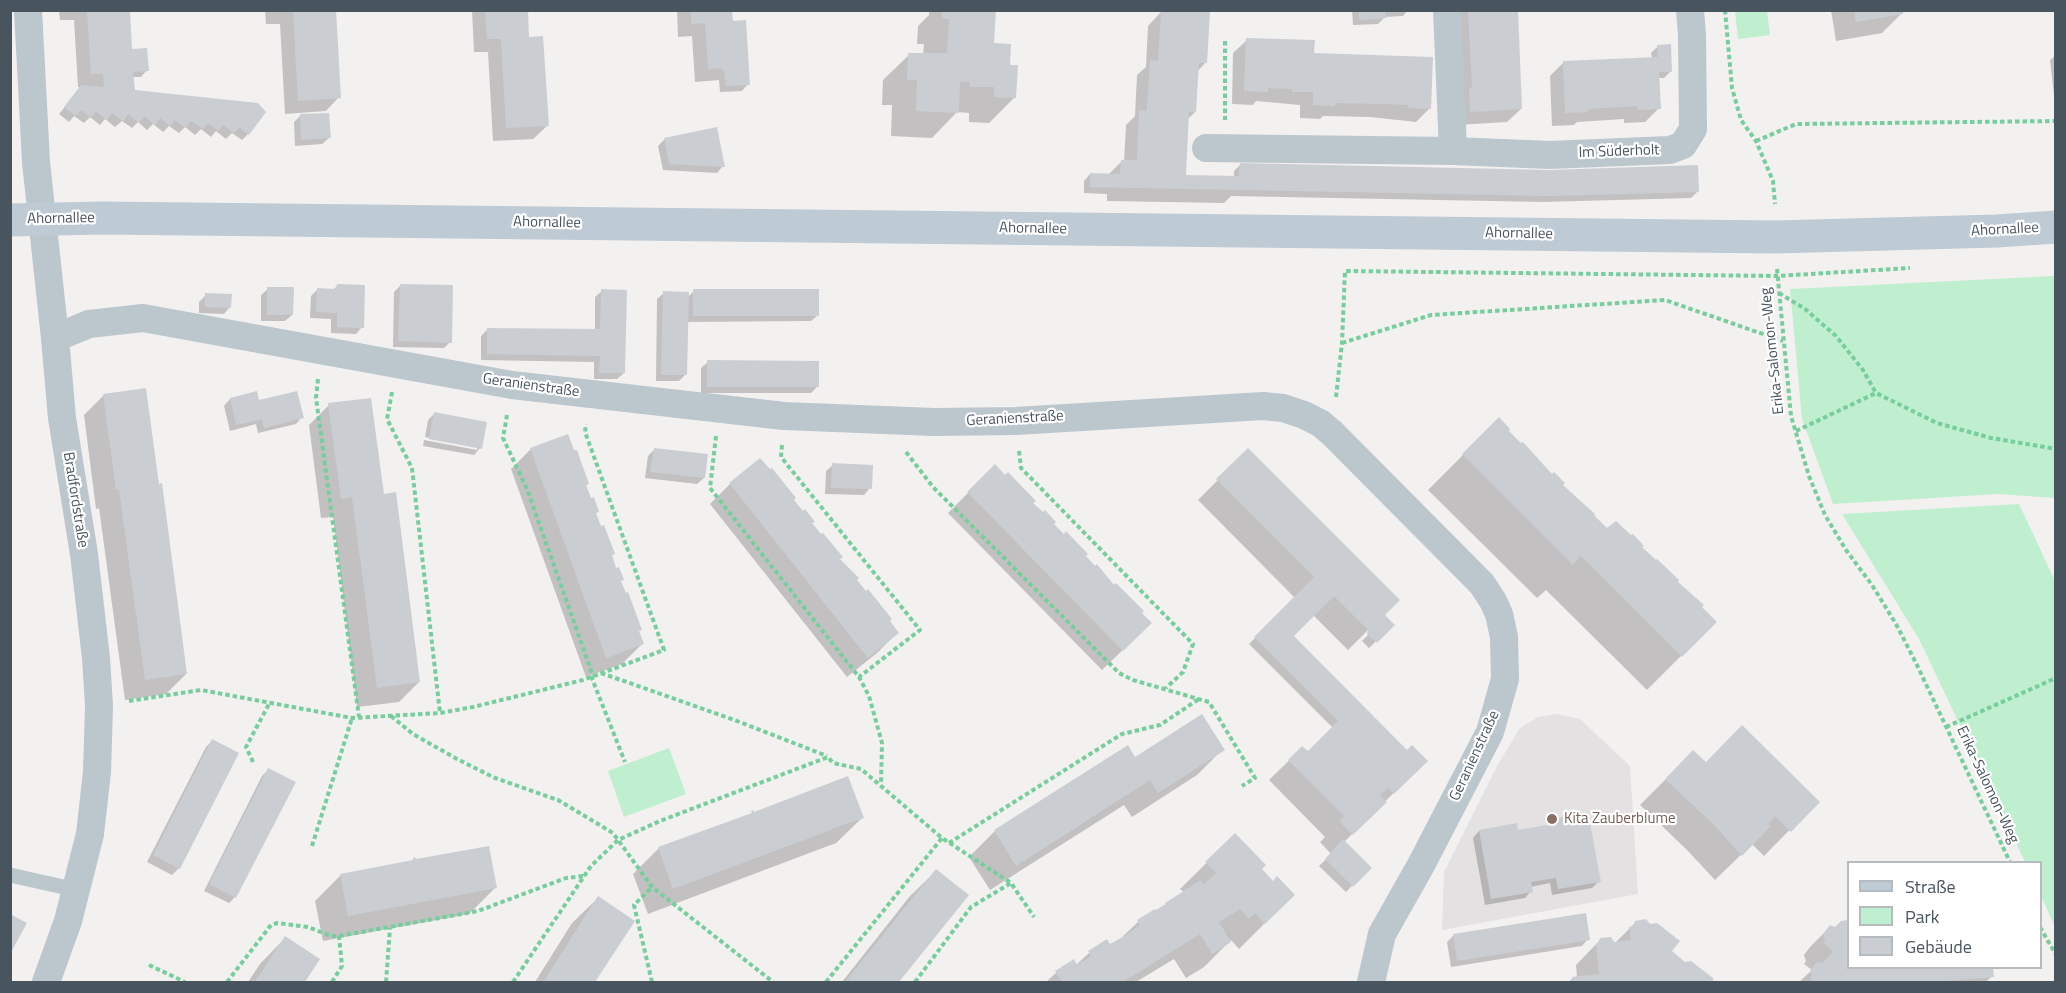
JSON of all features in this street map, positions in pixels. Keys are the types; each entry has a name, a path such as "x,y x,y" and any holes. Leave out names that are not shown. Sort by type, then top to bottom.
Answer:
{"main road":[{"name":"Ahornallee","path":"10,220 102,218 1775,237 1997,231 2055,227"}],"street":[{"name":"Bradfordstraße","path":"28,10 36,162 56,338 62,418 85,566 99,706 97,772 90,834 78,890 46,982"},
{"path":"1447,10 1453,151"},
{"name":"Im Süderholt","path":"1215,148 1550,154 1670,150 1683,145 1693,129 1690,10"},
{"name":"Geranienstraße","path":"56,338 88,324 143,318 512,385 784,416 934,422 1016,421 1263,406 1283,408 1304,415 1320,423 1332,433 1482,584 1499,614 1504,637 1505,679 1490,732 1421,865 1382,934 1371,982"}],"lane":[{"path":"10,875 78,890"}],"path":[{"name":"Erika-Salomon-Weg","path":"1725,10 1732,87 1741,120 1756,141 1773,181 1777,276 1791,416 1809,476 1825,515 1896,624 2010,861"},
{"path":"1215,148 1225,41"},
{"path":"1756,141 1796,124 2055,121"},
{"path":"1332,433 1342,342 1345,271 1777,276 1916,268"},
{"path":"1779,293 1804,309 1836,336 1863,370 1876,393 1937,423 1991,438 2055,449"},
{"path":"1342,342 1431,315 1665,300 1783,341"},
{"path":"319,349 316,398 359,717"},
{"path":"398,363 387,419 412,468 440,713"},
{"path":"512,385 503,438 527,489 592,676 625,762"},
{"path":"1796,431 1876,393"},
{"path":"99,706 201,690 352,718 440,713 528,694 592,676 664,650 585,432 592,394"},
{"path":"719,410 710,488 859,677 869,696 882,743 881,784"},
{"path":"784,416 781,457 920,630 859,677"},
{"path":"882,420 933,487 1110,666 1133,680 1209,702 1255,778 1242,786"},
{"path":"1016,421 1021,468 1193,644 1183,672 1166,688"},
{"path":"600,673 737,721 828,757 833,763 861,769 942,838 1011,883 1034,917"},
{"path":"1946,727 2055,678"},
{"path":"949,843 1122,734 1160,724 1200,699"},
{"path":"253,762 246,747 269,704"},
{"path":"390,716 413,734 457,759 495,778 558,800 613,833 652,888 772,982"},
{"path":"312,846 352,718"},
{"path":"513,982 583,876 618,840 660,821 828,757"},
{"path":"826,982 942,838"},
{"path":"227,982 271,925 277,923 308,927 331,936 339,936 478,911 566,878 583,876"},
{"path":"915,982 971,908 1011,883"},
{"path":"652,888 634,905 652,982"},
{"path":"386,982 390,928"},
{"path":"2042,931 2055,955"},
{"path":"332,982 342,966 339,936"},
{"path":"149,965 185,982"}],"shaded area":[{"name":"Kita Zauberblume","path":"1557,714 1580,719 1630,766 1638,894 1442,930 1444,872 1497,766 1520,728 1538,717"}],"green space":[{"path":"1735,11 1767,11 1770,35 1738,39"},
{"path":"2055,276 2055,498 1998,494 1833,504 1802,419 1790,289"},
{"path":"2019,504 2055,581 2055,927 2042,898 2042,861 2025,861 1919,639 1842,514"},
{"path":"669,748 686,794 624,817 608,771"}],"building":[{"path":"87,10 130,10 132,49 147,48 149,71 133,72 135,90 258,103 266,112 249,135 239,127 234,133 223,125 218,131 208,123 203,129 191,121 186,128 175,120 170,126 160,118 155,125 144,116 139,123 128,114 123,121 112,113 107,120 96,111 91,118 81,110 76,116 64,107 81,85 104,87 103,74 91,74"},
{"path":"293,10 336,10 341,98 298,101"},
{"path":"485,10 528,10 529,37 543,36 549,126 506,128 501,39 487,39"},
{"path":"691,10 732,10 733,21 746,20 750,85 726,86 722,68 708,69 705,23 691,24"},
{"path":"942,10 996,10 994,43 1011,44 1010,65 1018,65 1016,98 994,97 994,87 970,87 970,82 960,82 959,113 916,111 917,80 907,80 908,53 947,53 949,19 942,19"},
{"path":"1359,10 1385,10 1386,18 1359,20"},
{"path":"1468,10 1518,10 1522,109 1470,112 1469,88 1472,88"},
{"path":"1854,10 1903,10 1903,14 1856,22"},
{"path":"1161,11 1210,12 1207,63 1199,63 1196,112 1189,112 1186,175 1239,176 1240,163 1549,170 1698,165 1699,192 1550,196 1090,187 1090,173 1120,174 1121,160 1137,160 1139,110 1147,110 1150,60 1158,61"},
{"path":"1246,38 1315,40 1314,53 1433,57 1431,109 1385,104 1313,105 1313,92 1292,92 1292,89 1268,88 1268,92 1244,91"},
{"path":"1671,44 1672,72 1659,72 1661,109 1637,110 1637,106 1565,113 1563,61 1658,57 1657,45"},
{"path":"329,113 331,138 301,140 300,114"},
{"path":"717,127 725,167 669,164 664,138"},
{"path":"337,284 365,285 364,328 337,327 337,313 316,312 317,288 336,289"},
{"path":"400,284 453,285 452,343 398,341"},
{"path":"267,287 294,287 293,315 267,315"},
{"path":"601,289 627,290 625,373 599,373 600,356 487,354 487,328 600,329"},
{"path":"693,289 819,289 819,316 693,316"},
{"path":"663,291 689,292 687,375 661,375"},
{"path":"205,293 232,294 231,308 205,307"},
{"path":"707,360 819,361 819,387 707,387"},
{"path":"146,388 159,484 162,483 187,674 145,680 119,489 116,490 103,394"},
{"path":"257,391 259,400 297,391 304,418 264,428 262,419 236,425 230,398"},
{"path":"371,398 384,494 396,492 420,682 377,688 352,497 341,499 328,403"},
{"path":"434,412 487,422 482,449 429,439"},
{"path":"1499,417 1510,429 1509,431 1521,443 1523,442 1552,474 1554,472 1565,483 1563,485 1607,528 1616,521 1631,535 1633,534 1644,546 1642,547 1704,605 1702,607 1717,622 1682,657 1581,556 1573,565 1462,454"},
{"path":"568,434 574,450 577,450 589,484 586,485 591,498 594,497 599,512 596,513 601,526 604,525 615,554 612,555 616,568 619,567 624,580 621,581 626,593 628,592 642,630 639,631 644,644 606,658 530,448"},
{"path":"654,448 708,454 705,478 650,472"},
{"path":"1248,448 1400,600 1385,615 1395,625 1377,643 1367,634 1368,630 1334,596 1294,636 1407,750 1412,745 1428,761 1394,794 1388,788 1380,795 1387,802 1353,835 1339,821 1344,816 1288,760 1302,746 1308,751 1338,721 1254,637 1314,577 1216,479"},
{"path":"760,458 770,469 772,468 796,498 794,500 815,522 812,523 843,557 840,559 859,578 857,580 866,591 868,589 892,619 890,621 899,633 868,658 729,483"},
{"path":"832,463 873,465 872,489 831,488"},
{"path":"995,464 1005,475 1008,472 1036,501 1033,503 1043,512 1045,510 1056,522 1054,524 1064,534 1066,531 1088,554 1086,556 1095,566 1097,564 1114,585 1116,583 1144,611 1142,613 1152,623 1123,651 967,492"},
{"path":"1202,714 1225,750 1158,793 1150,780 1016,866 994,830 1128,745 1135,757"},
{"path":"1742,725 1820,802 1791,832 1775,816 1768,824 1771,826 1742,856 1713,824 1665,779 1693,750 1706,762"},
{"path":"212,739 239,753 180,869 153,855"},
{"path":"268,768 296,782 236,898 209,884"},
{"path":"848,776 864,818 673,889 658,847"},
{"path":"1588,812 1601,882 1558,889 1556,878 1531,882 1533,892 1491,899 1479,830 1517,823 1518,830 1553,824 1552,819"},
{"path":"1235,833 1266,865 1262,869 1273,881 1277,876 1295,895 1265,924 1255,913 1249,919 1240,909 1219,922 1231,942 1212,954 1200,934 1123,982 1062,982 1055,971 1074,959 1077,965 1091,956 1088,951 1107,939 1110,944 1126,935 1140,925 1137,920 1166,904 1201,880 1203,885 1216,873 1205,862"},
{"path":"1343,839 1372,868 1353,887 1325,859"},
{"path":"489,846 497,888 348,916 340,874 413,860 415,857 416,859"},
{"path":"936,869 969,895 899,982 845,982"},
{"path":"598,896 635,921 595,982 541,982 544,981"},
{"path":"1586,913 1590,940 1457,961 1453,934"},
{"path":"10,914 27,923 10,954"},
{"path":"1646,919 1650,924 1657,923 1680,941 1672,951 1685,962 1691,961 1713,978 1713,982 1573,982 1572,977 1599,974 1596,944 1600,938 1611,937 1614,942 1631,940 1629,927 1634,926 1635,921"},
{"path":"1847,920 1847,969 1993,969 1994,977 1934,982 1815,982 1810,979 1812,976 1810,971 1817,962 1823,963 1833,951 1823,943 1825,940 1823,934 1830,925 1835,927 1841,921"},
{"path":"285,936 320,959 305,982 255,982"}],"place":[{"name":"Kita Zauberblume","path":"1552,819"}]}
